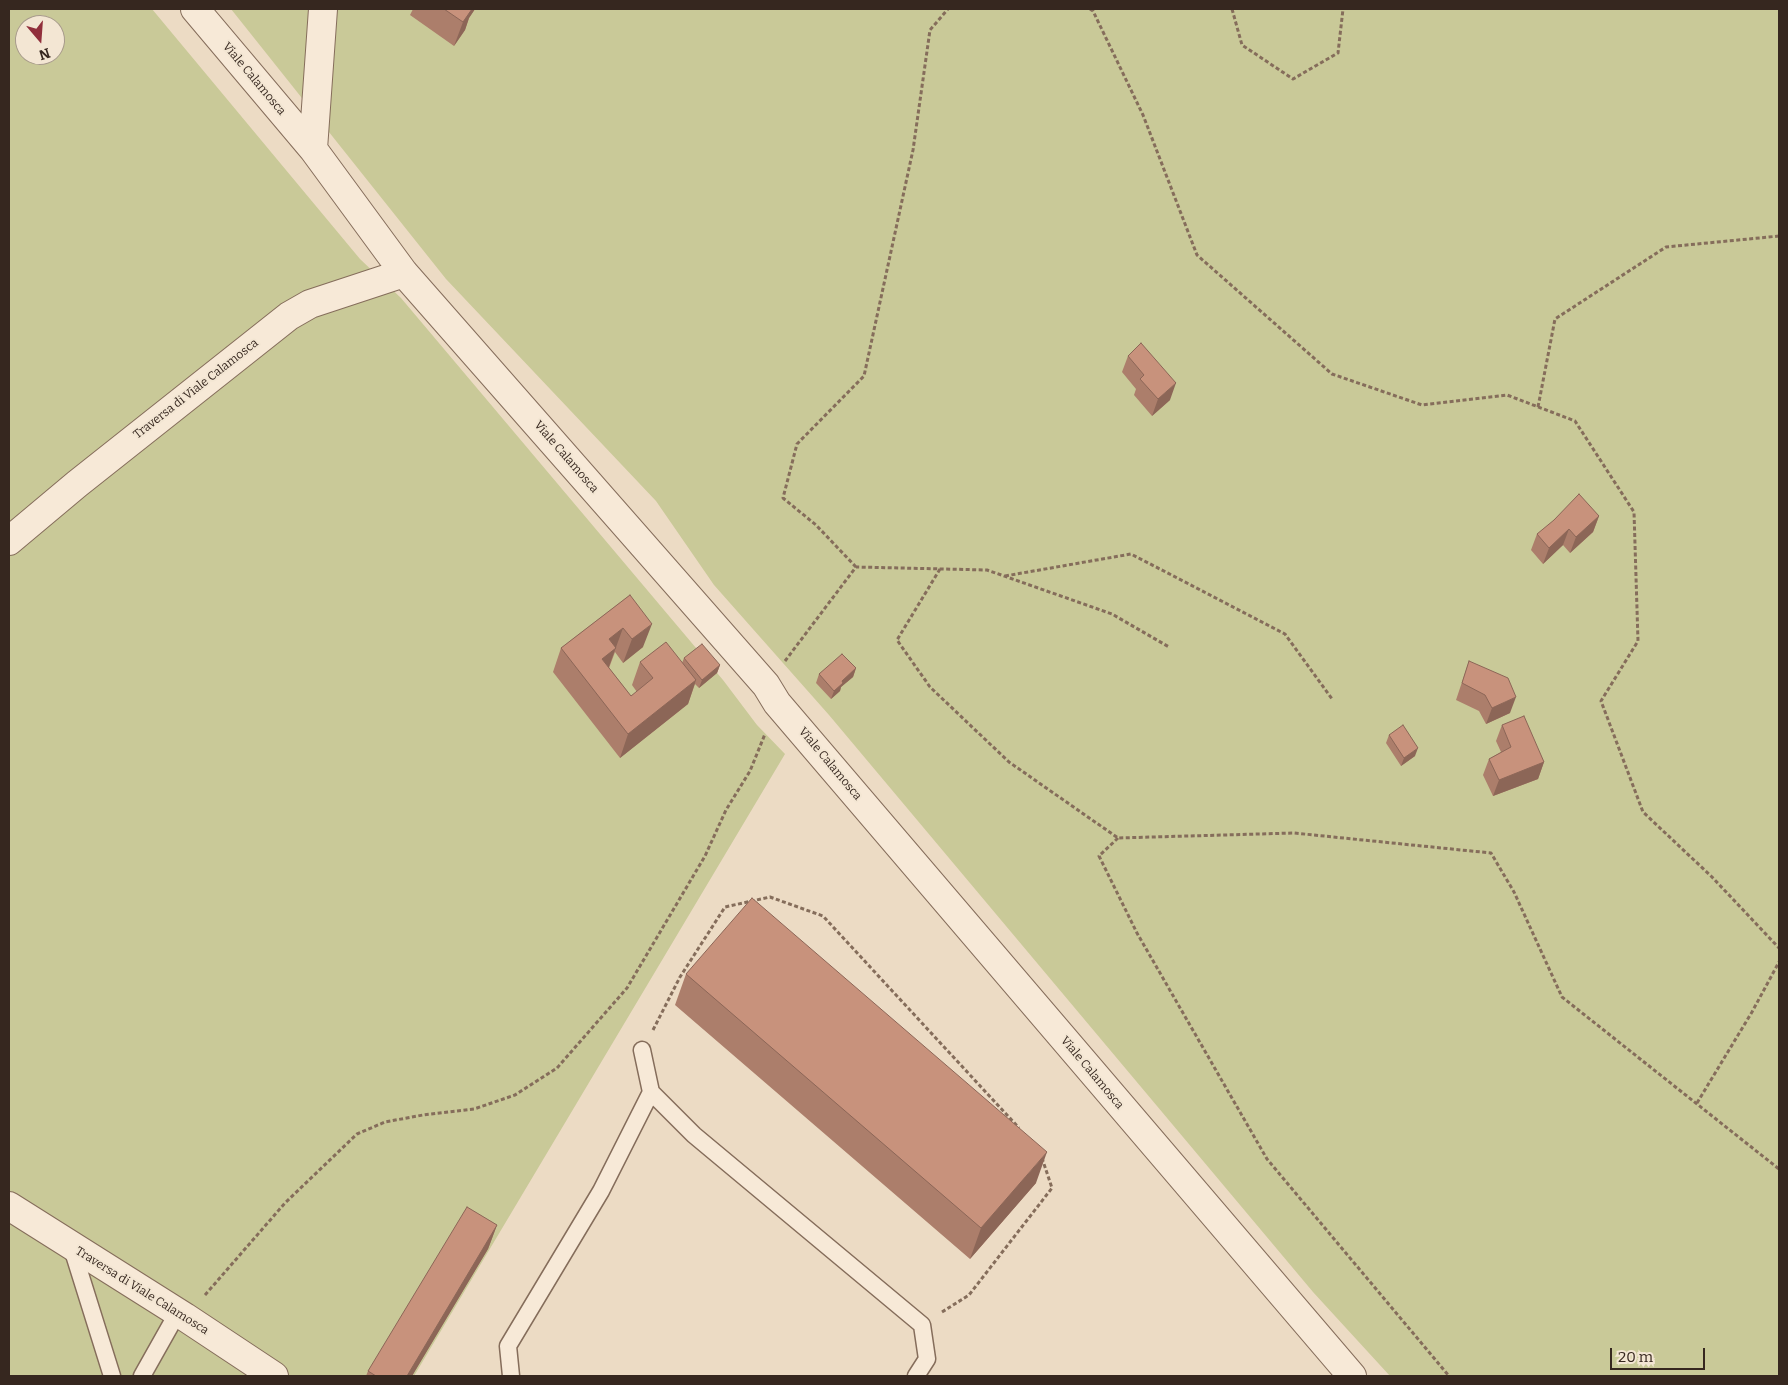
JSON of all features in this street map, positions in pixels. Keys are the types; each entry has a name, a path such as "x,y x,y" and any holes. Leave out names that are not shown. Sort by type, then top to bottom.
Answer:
{"street":[{"name":"Viale Calamosca","path":"195,9 313,149 404,273 772,694 1352,1376"},
{"path":"313,149 324,9"},
{"name":"Traversa di Viale Calamosca","path":"9,541 77,484 289,316 310,304 404,273"},
{"name":"Traversa di Viale Calamosca","path":"9,1206 182,1315 274,1376"}],"lane":[{"path":"642,1050 651,1092 694,1135 922,1324 927,1360 916,1376"},
{"path":"510,1376 508,1346 600,1190 651,1092"},
{"path":"71,1245 112,1376"},
{"path":"142,1376 182,1315"}],"path":[{"path":"948,9 930,30 913,150 864,376 797,444 783,498 816,525 856,567 987,570 1112,614 1169,647"},
{"path":"1090,9 1093,11 1143,115 1197,256 1332,374 1422,405 1507,395 1574,421 1634,512 1638,641 1601,701 1643,812 1712,877 1779,948"},
{"path":"1232,9 1242,45 1293,79 1338,54 1343,9"},
{"path":"1538,407 1555,319 1666,246 1779,236"},
{"path":"1004,576 1131,554 1285,634 1332,698"},
{"path":"182,1315 285,1203 357,1134 385,1122 474,1109 515,1095 557,1068 627,988 660,933 705,856 726,810 750,770 772,694 856,567"},
{"path":"940,569 897,640 930,687 1009,762 1118,838 1294,833 1491,853 1514,892 1562,997 1779,1169"},
{"path":"1118,838 1099,856 1137,933 1268,1159 1449,1376"},
{"path":"642,1050 680,977 725,907 770,897 823,916 1019,1129"},
{"path":"1697,1103 1752,1012 1779,962"},
{"path":"922,1324 969,1295 1052,1188 1040,1151"}],"green space":[{"path":"9,9 152,9 360,259 401,298 723,680 757,725 785,754 414,1376 9,1376"},
{"path":"231,9 1779,9 1779,1376 1390,1376 1313,1292 829,715 714,585 656,501 446,279"}],"building":[{"path":"444,9 472,9 463,22"},
{"path":"1141,343 1176,383 1158,399 1140,379 1144,375 1128,356"},
{"path":"1579,494 1599,516 1576,537 1569,529 1549,548 1537,534 1554,520"},
{"path":"630,595 652,624 632,639 623,628 609,639 616,648 602,659 631,696 653,678 640,662 666,642 696,680 628,734 561,648"},
{"path":"702,644 720,665 702,680 684,658"},
{"path":"842,654 856,668 834,691 819,674"},
{"path":"1469,661 1508,678 1516,697 1492,708 1485,695 1462,683"},
{"path":"1524,716 1544,762 1499,780 1489,759 1511,747 1502,725"},
{"path":"1403,725 1418,748 1404,758 1389,735"},
{"path":"752,898 1047,1152 981,1228 686,974"},
{"path":"467,1207 497,1225 407,1376 376,1376 368,1371"}]}
